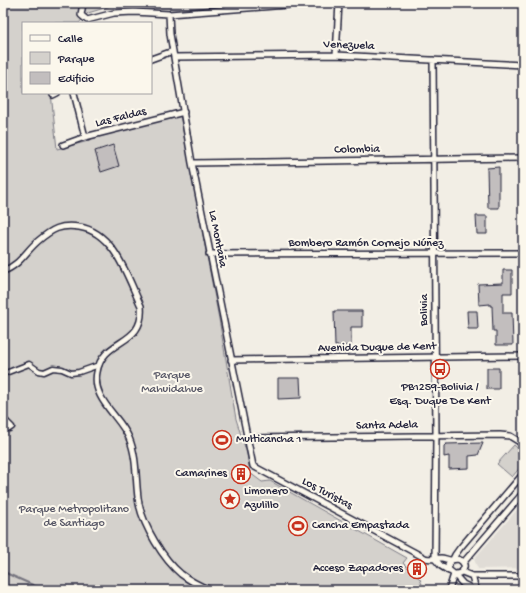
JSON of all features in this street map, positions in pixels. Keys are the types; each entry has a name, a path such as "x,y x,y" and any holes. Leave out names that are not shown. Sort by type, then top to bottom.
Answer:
{"street":[{"path":"83,3 81,15 87,20 114,12 169,14 287,5 292,3"},
{"path":"336,55 339,3"},
{"name":"La Montaña","path":"169,14 192,163 209,254 253,466"},
{"name":"Venezuela","path":"152,58 174,54 336,55 523,65"},
{"name":"Bolivia","path":"433,60 436,435 435,559"},
{"path":"74,94 85,137"},
{"name":"Las Faldas","path":"63,145 85,137 184,112"},
{"name":"Colombia","path":"192,163 523,158"},
{"path":"3,271 13,266 36,242 54,228 72,226 82,227 97,233 108,242 118,256 141,306 142,315 139,325 133,334 105,354 96,373 96,384 105,404 116,417 130,440 134,458 139,505 150,532 165,555 181,574 199,586 210,590"},
{"name":"Bombero Ramón Cornejo Núñez","path":"209,254 523,253"},
{"name":"Avenida Duque de Kent","path":"231,360 523,356"},
{"path":"3,374 29,364 44,372 53,368 62,369 70,373 79,372 99,365"},
{"path":"3,418 12,427 9,429 3,426"},
{"name":"Santa Adela","path":"248,438 504,435 514,438 523,444"},
{"name":"Los Turistas","path":"253,466 425,558 452,559"},
{"path":"449,590 452,573 448,564 523,474"},
{"path":"463,563 523,493"},
{"name":"Los Turistas","path":"435,559 441,566 452,573 463,584 476,590"},
{"path":"452,559 459,559 463,563 464,568 458,575 452,573"},
{"path":"462,572 472,576 523,576"},
{"name":"Los Turistas","path":"472,576 476,590"}],"shaded area":[{"path":"523,503 523,568 478,569 474,559"}],"green space":[{"path":"3,3 235,3 229,5 165,11 111,6 88,13 80,22 22,22 22,94 51,94 57,149 85,142 100,135 180,115 219,319 236,419 247,454 250,473 262,482 270,481 407,558 403,563 420,579 424,590 3,590"},
{"path":"514,445 523,453 523,464 512,477 497,464"}],"building":[{"path":"113,145 119,166 101,172 95,151"},
{"path":"499,167 499,208 488,208 487,168"},
{"path":"476,216 487,216 487,234 477,234"},
{"path":"503,270 512,270 512,293 503,293 503,313 512,313 513,345 496,345 496,331 493,331 492,306 490,306 490,304 479,305 478,284 503,283"},
{"path":"334,311 362,311 362,327 351,327 351,346 335,346"},
{"path":"467,311 477,311 478,329 468,329"},
{"path":"487,368 499,368 499,389 487,389"},
{"path":"278,378 300,378 301,398 278,399"},
{"path":"483,443 478,455 469,456 469,468 449,469 449,456 444,457 444,446 446,444"},
{"name":"Camarines","path":"245,469 246,478 237,480 236,471"}],"waterway":[{"path":"3,570 8,574 44,590"},
{"path":"3,586 9,590"}],"place":[{"name":"PB1259-Bolivia / Esq. Duque De Kent","path":"440,369"},
{"name":"Multicancha 1","path":"222,440"},
{"name":"Camarines","path":"241,474"},
{"name":"Limonero Azulillo","path":"230,499"},
{"name":"Cancha Empastada","path":"298,526"},
{"name":"Acceso Zapadores","path":"417,569"}],"park label":[{"name":"Parque Mahuidahue","path":"172,383"},
{"name":"Parque Metropolitano de Santiago","path":"74,517"}]}
